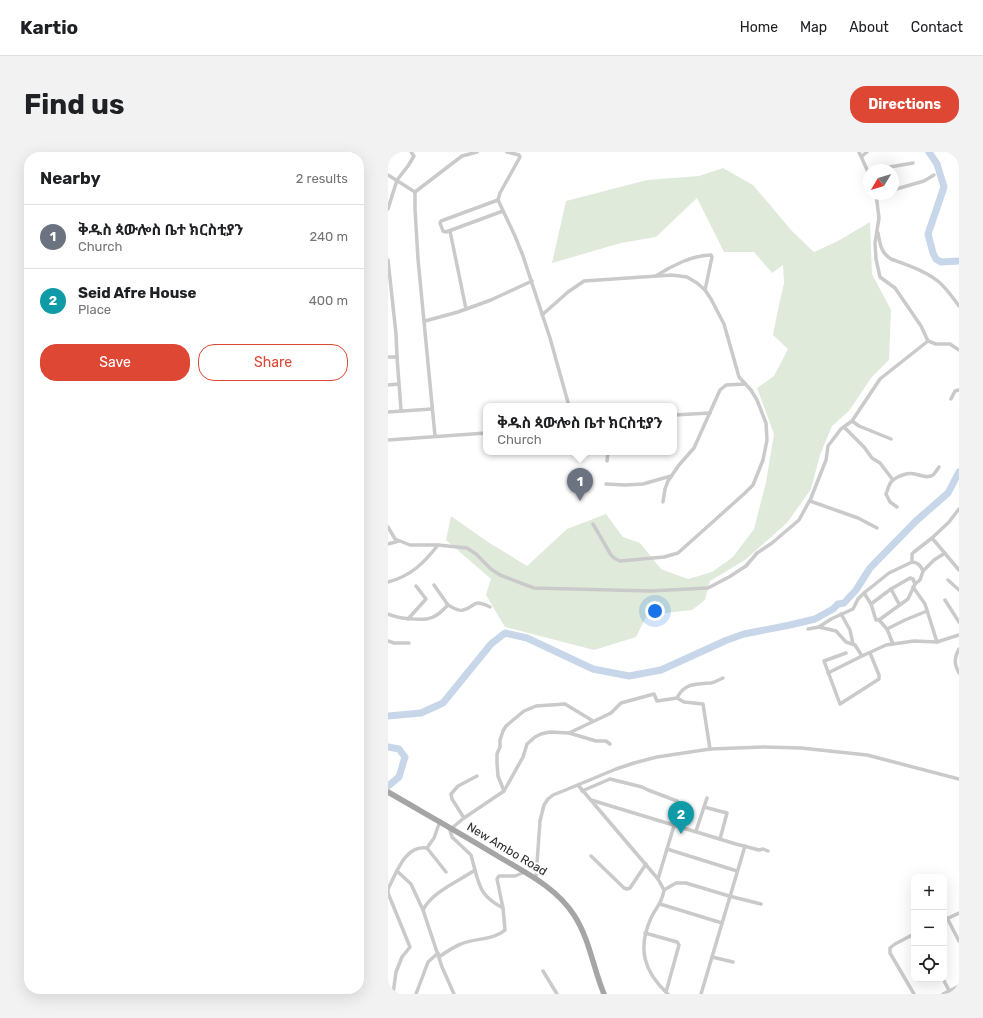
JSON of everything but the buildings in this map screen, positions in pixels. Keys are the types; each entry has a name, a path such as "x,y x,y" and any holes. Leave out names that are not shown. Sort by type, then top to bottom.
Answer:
{"main road":[{"name":"New Ambo Road","path":"388,792 536,878 556,894 574,915 585,936 604,994"}],"street":[{"path":"388,209 397,180 414,156 411,152"},
{"path":"415,192 462,156 477,152"},
{"path":"507,152 520,157 500,193 498,200 515,236 532,281 568,403"},
{"path":"864,164 860,154 867,152"},
{"path":"899,165 913,163"},
{"path":"388,175 415,192"},
{"path":"899,188 924,181 934,175"},
{"path":"415,192 418,259 425,321 434,436"},
{"path":"498,200 441,221 440,223 446,232 503,212"},
{"path":"877,200 878,218 875,243 876,259 880,277 895,288 928,341 936,344 950,344 959,350"},
{"path":"877,230 881,246 886,256 939,281 959,306"},
{"path":"450,231 466,309"},
{"path":"388,254 396,334 396,357 401,410"},
{"path":"656,276 663,271 692,258 711,255 712,257 705,290"},
{"path":"542,315 568,292 584,281 672,275 688,277 697,282 711,299 724,324 739,377 751,390 757,400 766,423 767,440 763,460 753,485 678,553 664,557 620,561 614,558 611,554 593,524"},
{"path":"425,321 491,300 532,281"},
{"path":"388,527 395,539 410,545 438,545 467,548 500,575 534,588 650,591 708,588 729,578 746,566 757,553 772,543 799,520 810,501 826,460 828,446 841,429 852,421 880,379 928,341"},
{"path":"388,357 396,357"},
{"path":"388,385 398,384"},
{"path":"663,502 668,481 694,448 722,387 726,385 746,384"},
{"path":"951,399 955,391 959,390"},
{"path":"388,412 432,409"},
{"path":"677,414 710,413"},
{"path":"852,421 859,426 891,439"},
{"path":"844,427 864,447 872,458 880,463 893,480"},
{"path":"388,440 483,433"},
{"path":"607,461 608,455"},
{"path":"897,507 890,502 886,494 893,480 908,473 914,473 923,477 930,476 934,474 939,467"},
{"path":"606,484 643,484 672,476"},
{"path":"810,501 858,518 877,528"},
{"path":"912,562 914,552 949,522 959,509"},
{"path":"932,538 959,570"},
{"path":"388,544 399,541"},
{"path":"388,582 404,577 417,569 438,545"},
{"path":"879,620 908,598 914,585 920,580 923,571 934,560 945,553"},
{"path":"819,627 820,625 855,607 857,601 864,593 889,573 912,562 916,562 920,565 923,571"},
{"path":"871,604 891,589 910,578 913,579 914,585 925,604 938,642"},
{"path":"948,580 959,590"},
{"path":"434,585 448,605 460,610 464,610 476,603 481,603 490,607"},
{"path":"408,619 426,599 416,586"},
{"path":"891,589 899,604"},
{"path":"864,593 871,604 876,620 879,620 887,629 893,644"},
{"path":"945,600 959,622"},
{"path":"388,614 408,619 432,618 448,605"},
{"path":"887,629 927,611"},
{"path":"840,614 850,630 853,644"},
{"path":"808,629 819,627 836,631 846,642 853,644 858,648 862,656"},
{"path":"828,673 886,646 914,641 938,642 959,635"},
{"path":"388,641 394,643 409,643"},
{"path":"959,649 954,660 959,673"},
{"path":"846,653 825,660 824,662 838,703 841,704 878,679 879,675 870,653"},
{"path":"677,698 680,693 692,684 712,683 723,678"},
{"path":"569,733 610,713 621,703 654,694 657,701 677,698 684,702 703,704 710,749"},
{"path":"504,791 498,776 497,754 500,746 500,740 506,726 524,711 536,706 565,704 593,721"},
{"path":"503,908 494,904 485,896 478,885 470,855 452,837 450,827 504,791 523,757 530,740 541,734 550,732 569,733 606,741 610,744"},
{"path":"536,878 538,840 544,805 553,796 634,763 657,757 710,749 764,747 801,748 867,755 959,778"},
{"path":"464,818 452,799 451,794 458,786 477,776"},
{"path":"582,791 610,779 642,787 674,798 679,802 679,807 658,879"},
{"path":"578,785 646,864 658,879 664,890 660,904 651,917 643,942 645,961 653,977 667,993"},
{"path":"696,831 707,798"},
{"path":"591,800 745,846 759,850 763,848 768,851"},
{"path":"704,807 727,813 720,838"},
{"path":"427,848 434,838 440,821"},
{"path":"701,994 745,846"},
{"path":"393,994 396,972 402,957 410,947 388,893 403,859 418,848 427,848"},
{"path":"427,848 446,872"},
{"path":"667,849 737,871"},
{"path":"591,856 624,888 627,889 630,888 646,864"},
{"path":"423,910 441,891 475,870"},
{"path":"397,871 411,884 423,910 454,994"},
{"path":"416,994 428,962 459,944 486,938 502,932 506,927 498,877 515,876 526,872"},
{"path":"664,890 676,884 686,883 761,904"},
{"path":"660,904 722,922"},
{"path":"947,918 959,912"},
{"path":"947,922 959,941"},
{"path":"645,933 677,942 679,945 667,993"},
{"path":"911,936 894,944 890,948 890,953 914,994"},
{"path":"712,956 733,962"},
{"path":"543,971 557,994"},
{"path":"945,982 950,992"},
{"path":"944,994 959,986"}],"green space":[{"path":"723,168 753,185 792,231 814,252 838,241 870,222 872,274 891,310 889,360 871,378 849,411 832,426 820,455 811,489 787,523 745,560 710,581 705,600 692,610 647,615 636,637 594,650 505,627 486,595 491,579 446,540 451,516 488,542 527,566 567,529 606,514 623,537 640,543 661,569 688,579 712,572 733,557 754,529 766,482 774,434 757,388 774,376 788,349 773,335 784,283 783,265 772,273 754,252 724,252 697,198 656,237 621,243 552,263 566,201 647,180 699,176"}],"waterway":[{"path":"929,152 937,164 944,187 928,234 933,253 936,259 941,262 959,261"},
{"path":"388,716 421,713 443,703 491,644 505,633 527,638 593,669 629,676 661,670 727,640 744,634 815,619 833,609 838,604 844,603 856,590 870,568 916,521 948,493 959,472"},
{"path":"388,747 399,749 405,757 399,777 388,786"}],"place":[{"name":"ቅዱስ ጳውሎስ ቤተ ክርስቲያን","path":"580,501"},
{"name":"Seid Afre House","path":"681,834"}]}
